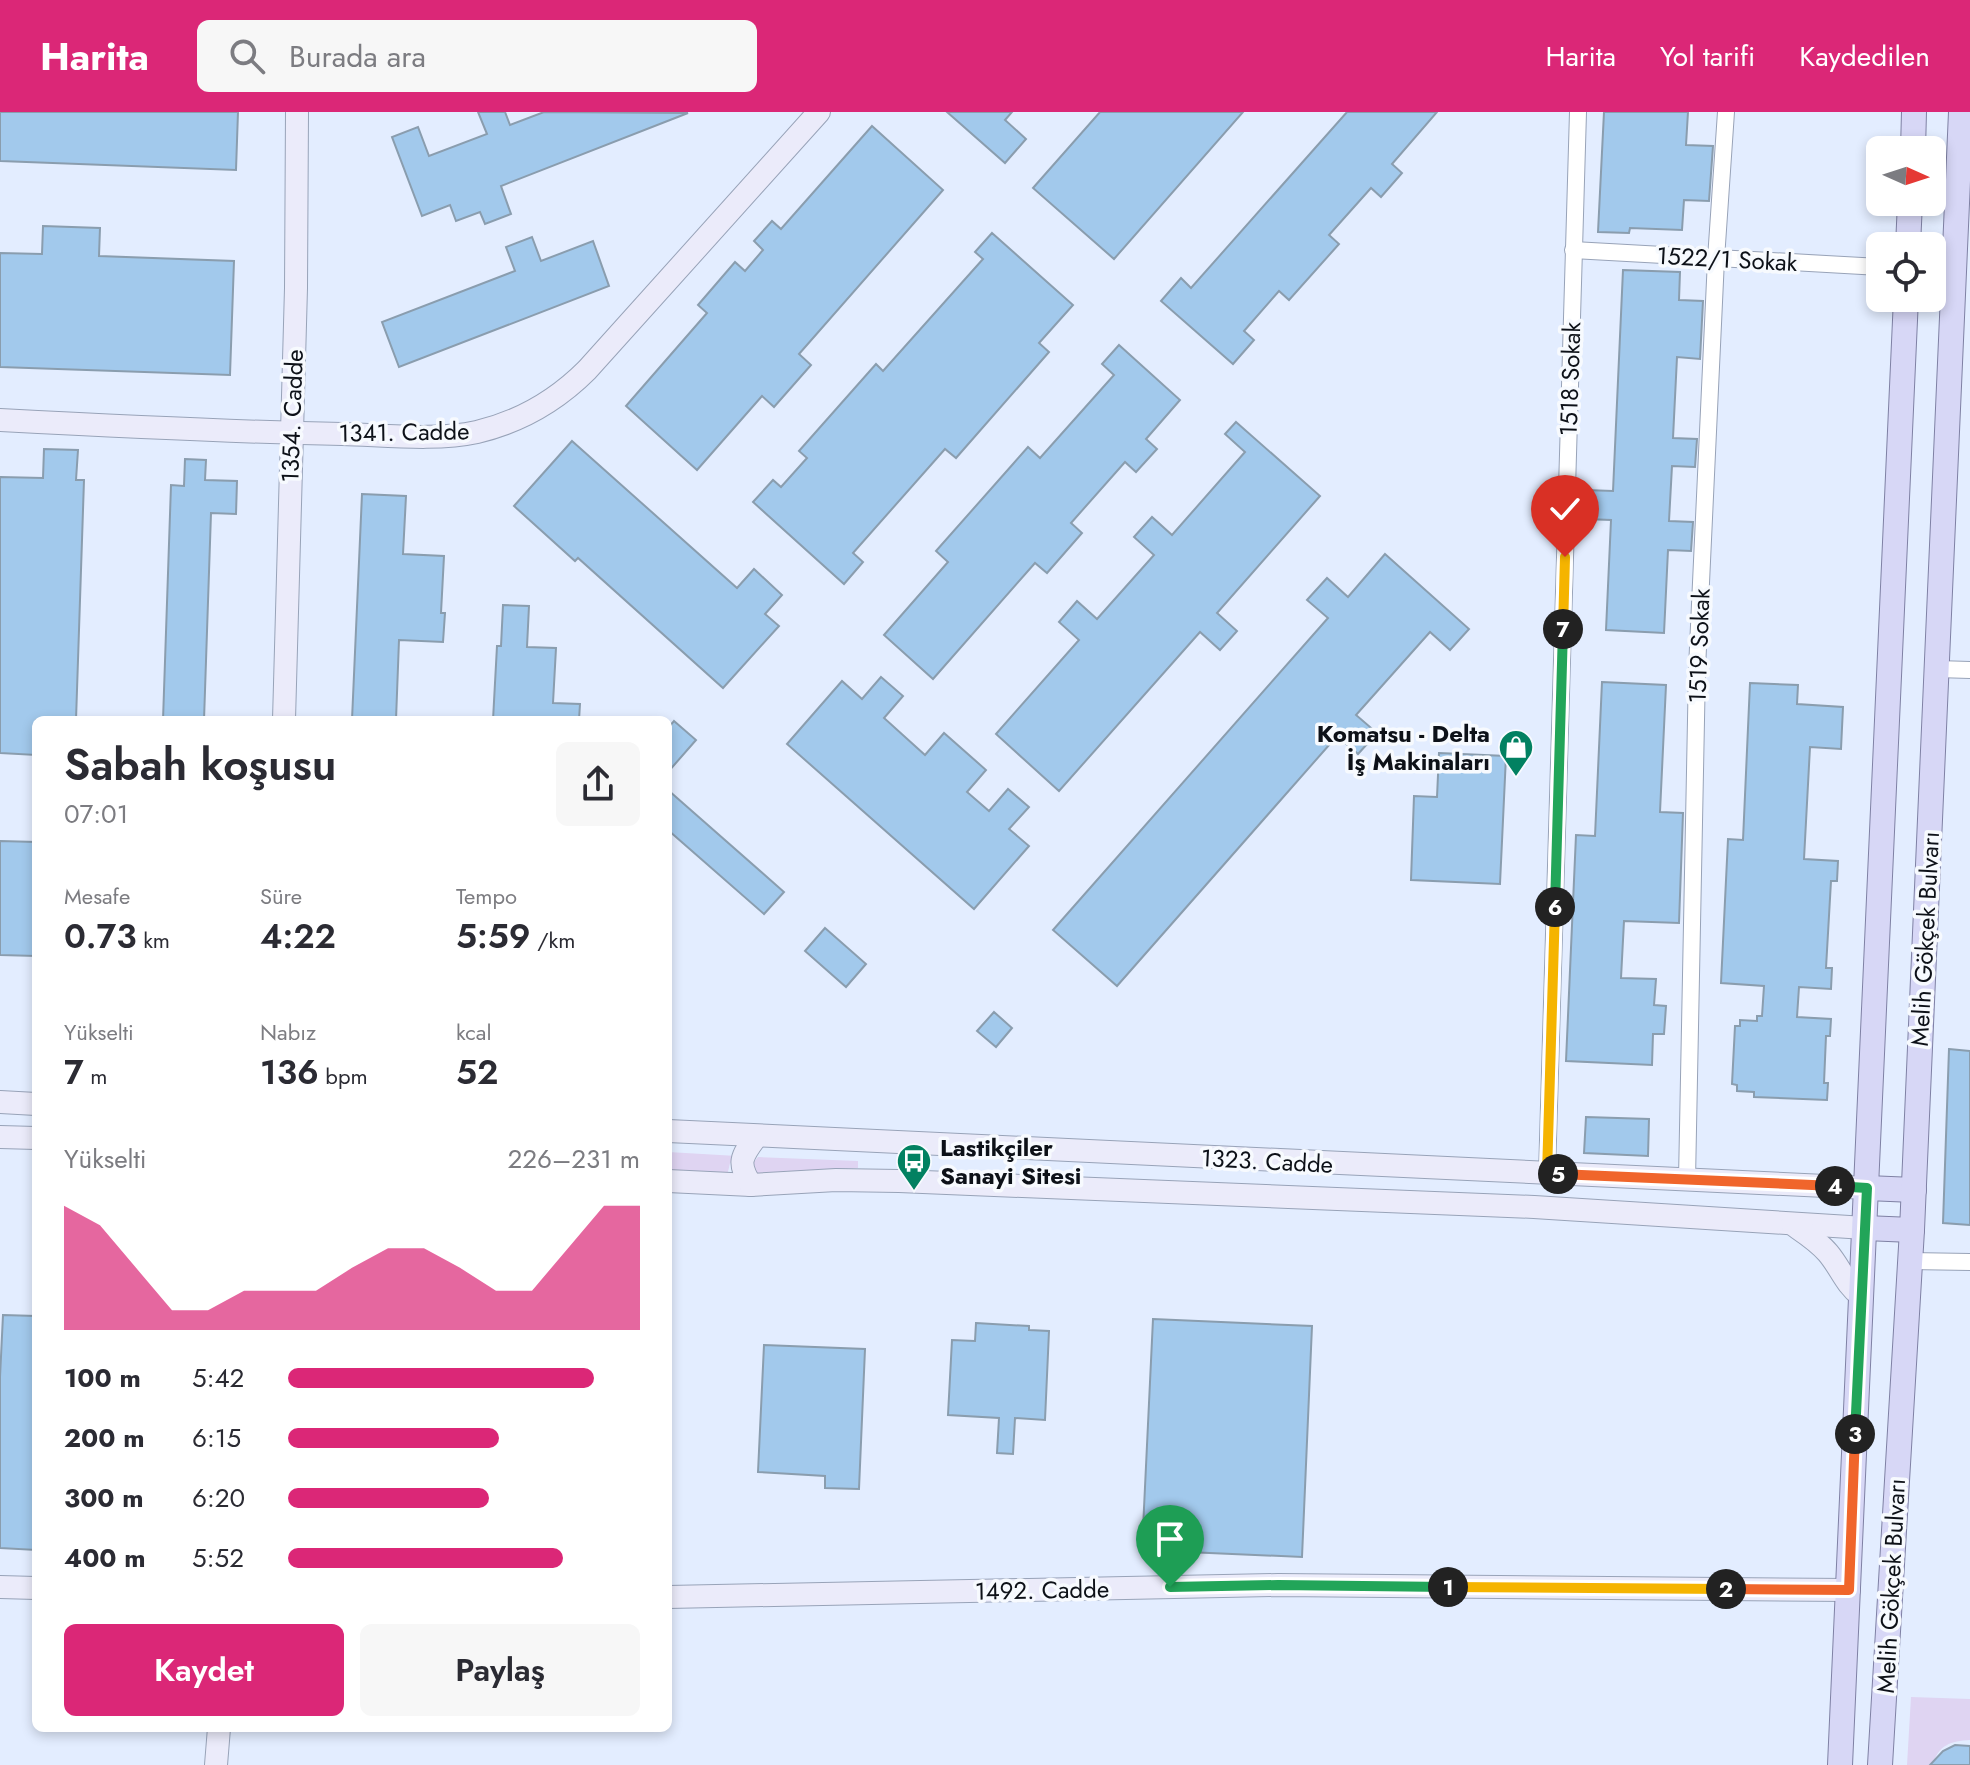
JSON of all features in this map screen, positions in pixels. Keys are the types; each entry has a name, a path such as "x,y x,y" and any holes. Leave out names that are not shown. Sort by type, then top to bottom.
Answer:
{"main road":[{"name":"1354. Cadde","path":"284,716 296,288 297,112"},
{"name":"1341. Cadde","path":"0,420 291,433 457,435 509,422 550,401 587,370 819,112"},
{"path":"1913,136 1914,112"},
{"name":"Melih Gökçek Bulvarı","path":"1880,1765 1912,1230 1937,669 1962,265 1961,112"},
{"name":"Melih Gökçek Bulvarı","path":"1840,1765 1905,312"},
{"path":"0,1102 32,1104"},
{"name":"1323. Cadde","path":"672,1131 1867,1188"},
{"path":"0,1137 32,1138"},
{"path":"751,1185 741,1170 743,1155 756,1137"},
{"path":"878,1181 880,1143"},
{"path":"672,1181 751,1185 825,1180 878,1181 1534,1207 1912,1230"},
{"path":"1867,1188 1914,1190"},
{"path":"1791,1224 1813,1238 1827,1252 1851,1288 1860,1295"},
{"name":"1492. Cadde","path":"672,1597 1278,1585 1849,1590"},
{"path":"0,1587 32,1588"},
{"path":"216,1765 219,1732"}],"street":[{"name":"1518 Sokak","path":"1547,1174 1578,112"},
{"name":"1519 Sokak","path":"1687,1180 1697,669 1726,112"},
{"name":"1522/1 Sokak","path":"1573,250 1866,266"},
{"path":"1937,669 1970,670"},
{"path":"1910,1261 1970,1262"}],"shaded area":[{"path":"672,1152 737,1156 730,1163 727,1176 672,1176"},
{"path":"758,1157 858,1161 858,1168 755,1175 750,1166"},
{"path":"1911,1697 1970,1699 1970,1740 1946,1745 1933,1765 1907,1765"}],"building":[{"path":"0,112 238,112 236,170 0,161"},
{"path":"478,112 505,112 510,125 544,112 688,113 501,186 511,214 485,224 480,212 456,221 450,205 422,216 392,137 418,127 429,156 487,134"},
{"path":"947,112 1012,112 1005,120 1026,139 1005,163"},
{"path":"1100,112 1243,112 1114,259 1033,188"},
{"path":"1347,112 1437,112 1392,164 1402,173 1381,197 1371,188 1329,235 1339,244 1289,300 1279,291 1244,331 1254,340 1233,364 1161,301 1181,278 1191,288"},
{"path":"1604,112 1688,112 1686,145 1713,146 1709,201 1684,200 1682,230 1630,228 1629,233 1598,232"},
{"path":"872,126 943,190 799,354 811,365 774,407 762,396 697,470 626,406 707,313 698,305 735,262 745,271 763,250 754,241 772,221 781,229"},
{"path":"43,226 100,228 99,256 234,261 230,375 0,367 0,253 42,254"},
{"path":"992,233 1073,305 1039,343 1049,352 956,458 945,449 853,553 863,562 844,584 753,502 773,480 781,487 807,458 799,451 876,364 883,371 983,259 975,252"},
{"path":"532,237 541,261 593,241 609,286 399,367 382,322 515,271 506,247"},
{"path":"1623,270 1680,272 1679,300 1703,301 1700,359 1677,357 1673,438 1697,439 1695,467 1672,466 1669,521 1693,522 1691,551 1668,550 1664,633 1606,630 1611,520 1585,519 1586,490 1613,491"},
{"path":"1119,345 1180,400 1146,439 1157,449 1136,472 1125,462 1071,523 1082,533 1047,573 1035,563 933,679 884,635 948,562 936,551 1028,447 1040,458 1114,375 1102,364"},
{"path":"1236,422 1320,496 1217,613 1237,631 1220,650 1200,632 1059,791 996,734 1079,640 1059,622 1077,601 1097,619 1154,555 1134,537 1152,517 1172,535 1245,452 1225,434"},
{"path":"572,441 737,588 754,569 782,595 765,614 779,626 723,688 578,558 575,561 514,506"},
{"path":"44,449 78,450 76,480 84,480 76,716 32,716 32,755 0,753 0,477 43,478"},
{"path":"185,459 206,460 205,480 237,481 236,514 211,513 204,716 163,716 171,485 184,486"},
{"path":"362,494 406,496 403,554 444,556 443,642 399,640 396,716 352,716"},
{"path":"1385,554 1469,629 1450,650 1430,632 1356,715 1377,733 1358,754 1337,736 1117,986 1053,930 1328,618 1307,600 1327,578 1348,597"},
{"path":"503,605 529,606 527,647 556,648 553,703 580,704 579,716 493,716 497,646 501,646"},
{"path":"881,677 903,696 884,718 925,755 944,733 986,770 967,792 989,811 1008,789 1029,807 1009,829 1029,846 974,909 787,744 842,681 862,699"},
{"path":"1602,682 1666,685 1660,812 1683,813 1679,923 1624,921 1621,978 1656,979 1654,1005 1666,1006 1664,1034 1653,1034 1652,1065 1566,1061 1576,835 1595,836"},
{"path":"1750,683 1798,685 1797,704 1843,707 1841,749 1810,747 1804,859 1838,861 1837,881 1831,881 1826,968 1832,968 1831,989 1799,987 1797,1017 1831,1019 1830,1036 1826,1036 1824,1083 1828,1083 1827,1100 1754,1097 1754,1092 1737,1091 1737,1085 1732,1084 1735,1026 1740,1026 1740,1020 1757,1021 1757,1016 1762,1016 1764,986 1721,983 1728,839 1743,840"},
{"path":"674,721 696,740 672,767"},
{"path":"1439,753 1506,756 1500,884 1411,880 1414,796 1437,797"},
{"path":"672,794 784,892 764,914 672,834"},
{"path":"0,841 32,842 32,956 0,955"},
{"path":"825,928 866,964 846,987 805,951"},
{"path":"994,1012 1012,1028 996,1047 977,1031"},
{"path":"1949,1049 1970,1051 1970,1225 1943,1223"},
{"path":"1586,1117 1649,1119 1648,1156 1584,1153"},
{"path":"3,1315 32,1316 32,1550 0,1548"},
{"path":"1153,1319 1312,1326 1302,1557 1142,1550"},
{"path":"976,1323 1029,1326 1029,1330 1049,1331 1045,1420 1015,1418 1013,1454 997,1453 999,1418 948,1415 952,1340 975,1341"},
{"path":"764,1345 865,1349 859,1489 825,1488 825,1476 758,1472"},
{"path":"1955,1745 1970,1746 1970,1765 1930,1765 1943,1751"}],"place":[{"name":"Komatsu - Delta İş Makinaları","path":"1516,778"},
{"name":"Lastikçiler Sanayi Sitesi","path":"914,1192"}],"route":[{"path":"1170,1587 1278,1585 1849,1590 1867,1188 1547,1174 1565,557"}]}
